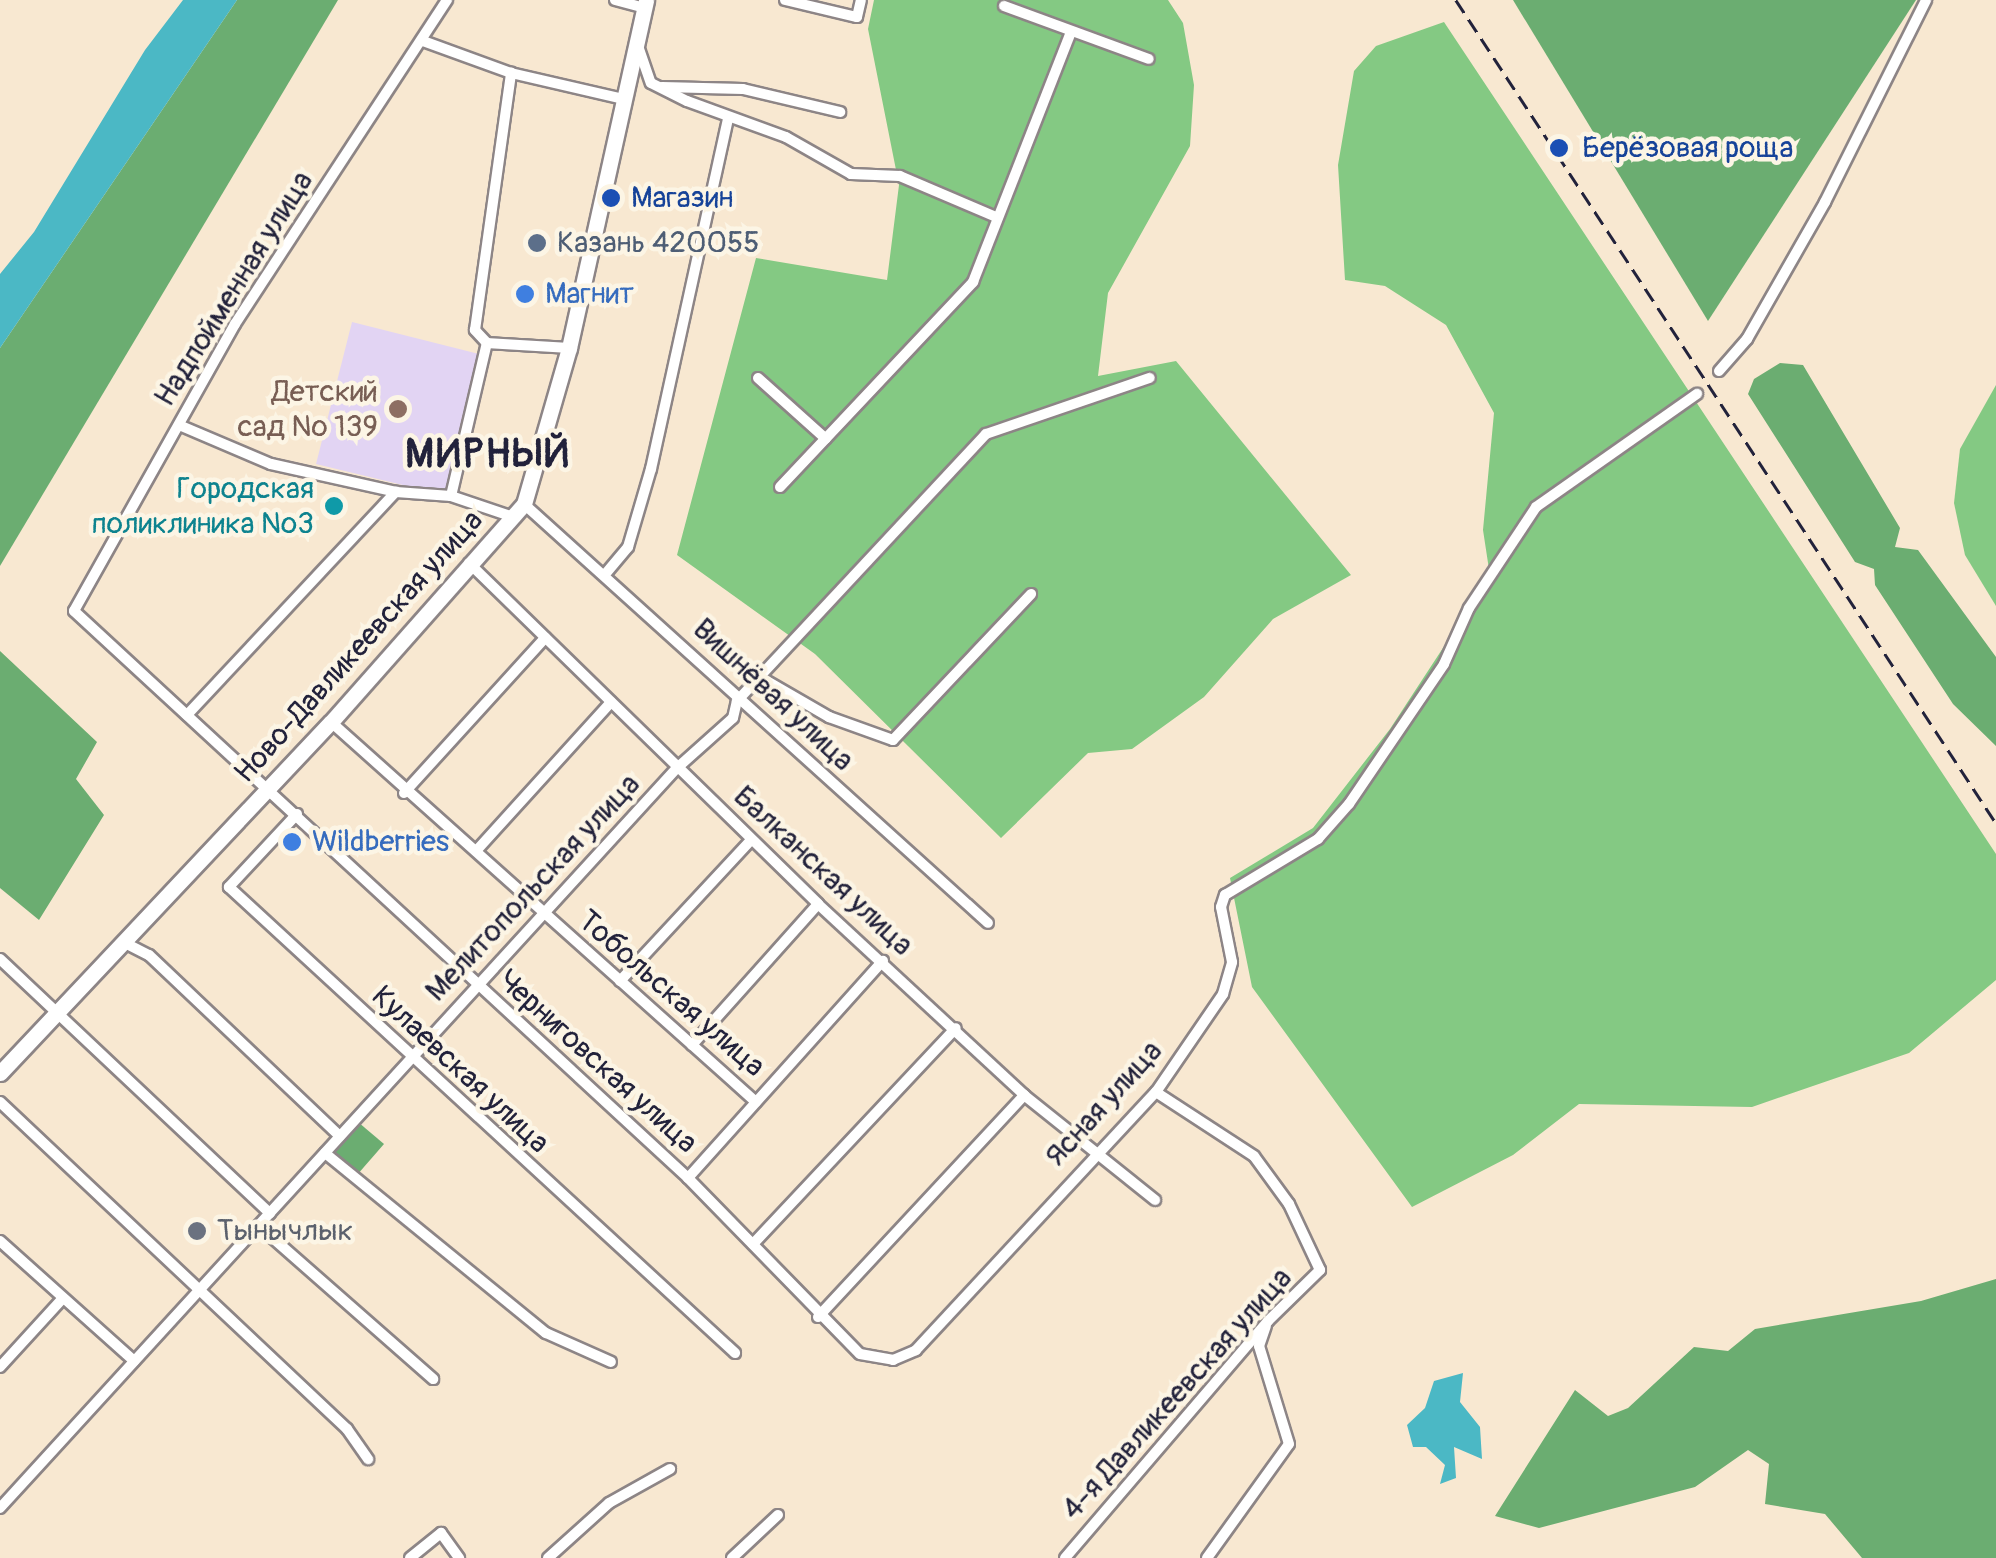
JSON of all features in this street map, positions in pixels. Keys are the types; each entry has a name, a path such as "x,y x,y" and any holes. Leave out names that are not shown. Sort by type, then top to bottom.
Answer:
{"street":[{"name":"Надпойменная улица","path":"74,611 235,324 424,42 447,0"},
{"path":"615,0 646,4"},
{"path":"786,0 858,17 861,0"},
{"path":"1719,371 1747,339 1825,202 1926,0"},
{"name":"Ново-Давликеевская улица","path":"0,1073 331,722 468,562 519,511 569,348 646,4"},
{"path":"1004,6 1149,59"},
{"path":"780,487 973,282 994,216 1071,32"},
{"path":"638,40 656,85 728,120 786,137 851,174 900,176 994,216"},
{"path":"424,42 512,73 625,94 656,85 714,86 840,112"},
{"path":"512,73 474,330 488,343 569,348"},
{"path":"607,572 628,547 651,468 728,120"},
{"path":"451,496 488,343"},
{"path":"758,378 826,440"},
{"name":"Мелитопольская улица","path":"0,1508 677,768 733,718 738,700 986,434 1150,378"},
{"name":"Ясная улица","path":"916,1350 1094,1153 1156,1092 1223,994 1232,962 1221,906 1225,896 1318,839 1349,804 1444,664 1512,538 1550,495 1697,394"},
{"path":"179,425 270,464 396,492 451,496 519,511"},
{"path":"187,715 396,492"},
{"name":"Вишнёвая улица","path":"519,511 607,572 738,700 988,923"},
{"name":"Балканская улица","path":"468,562 818,904 883,960 1024,1095 1094,1153 1108,1157 1155,1200"},
{"path":"760,677 830,717 892,740 1031,594"},
{"name":"Черниговская улица","path":"74,611 297,814 476,987 688,1178 818,1317 860,1354 893,1360 916,1350"},
{"path":"404,793 545,638"},
{"path":"476,851 611,702"},
{"name":"Тобольская улица","path":"331,722 404,793 476,851 756,1102"},
{"name":"Кулаевская улица","path":"297,814 229,887 409,1059 734,1352"},
{"path":"620,980 751,840"},
{"path":"692,1045 818,904"},
{"path":"126,943 149,955 340,1136"},
{"path":"0,960 58,1008 270,1213"},
{"path":"688,1178 883,960"},
{"path":"752,1244 956,1028"},
{"name":"4-я Давликеевская улица","path":"1067,1557 1268,1320 1320,1270 1289,1204 1254,1156 1156,1092"},
{"path":"818,1317 1024,1095"},
{"path":"0,1102 347,1430 368,1459"},
{"path":"325,1153 546,1333 612,1362"},
{"path":"259,1226 433,1379"},
{"path":"0,1241 134,1362"},
{"path":"0,1366 62,1299"},
{"path":"1206,1557 1289,1444 1259,1346 1268,1320"},
{"path":"548,1558 609,1503 670,1469"},
{"path":"732,1558 778,1514"},
{"path":"410,1558 441,1533 459,1558"}],"shaded area":[{"name":"Детский сад № 139","path":"352,322 479,354 444,495 316,464"}],"green space":[{"path":"237,0 338,0 0,566 0,348"},
{"path":"874,0 1168,0 1183,23 1194,85 1190,146 1108,293 1098,376 1176,361 1351,575 1273,619 1204,697 1132,749 1088,753 1001,838 815,654 677,555 756,258 887,280 899,185 868,29"},
{"name":"Берёзовая роща","path":"1513,0 1916,0 1708,321"},
{"path":"1444,22 1996,854 1996,980 1909,1053 1752,1107 1579,1104 1513,1155 1412,1207 1252,987 1230,878 1313,828 1390,729 1490,576 1483,530 1494,413 1446,325 1385,286 1345,280 1338,165 1354,71 1376,46"},
{"path":"1780,363 1803,365 1900,528 1895,547 1918,550 1996,657 1996,746 1953,704 1875,585 1874,569 1855,562 1748,394 1754,379"},
{"path":"1996,385 1996,606 1965,555 1954,503 1960,449"},
{"path":"0,651 97,742 76,779 104,815 39,920 0,888"},
{"path":"358,1122 384,1144 357,1175 332,1153"},
{"path":"1996,1279 1996,1558 1862,1558 1825,1514 1765,1504 1769,1464 1748,1450 1695,1487 1539,1528 1495,1516 1575,1390 1608,1416 1628,1408 1694,1347 1728,1351 1755,1329 1921,1301"}],"water":[{"path":"183,0 237,0 0,348 0,274 34,232 145,50"},
{"path":"1463,1373 1460,1402 1480,1427 1482,1459 1454,1447 1456,1478 1440,1484 1445,1465 1426,1447 1413,1447 1407,1425 1425,1408 1434,1381"}],"railway":[{"path":"1456,0 1996,823"}],"place":[{"name":"Берёзовая роща","path":"1559,148"},
{"name":"Магазин","path":"611,198"},
{"name":"Казань 420055","path":"537,243"},
{"name":"Магнит","path":"525,294"},
{"name":"Детский сад № 139","path":"398,409"},
{"name":"Городская поликлиника №3","path":"334,506"},
{"name":"Wildberries","path":"292,842"},
{"name":"Тынычлык","path":"197,1231"}],"district":[{"name":"МИРНЫЙ","path":"488,455"}]}
